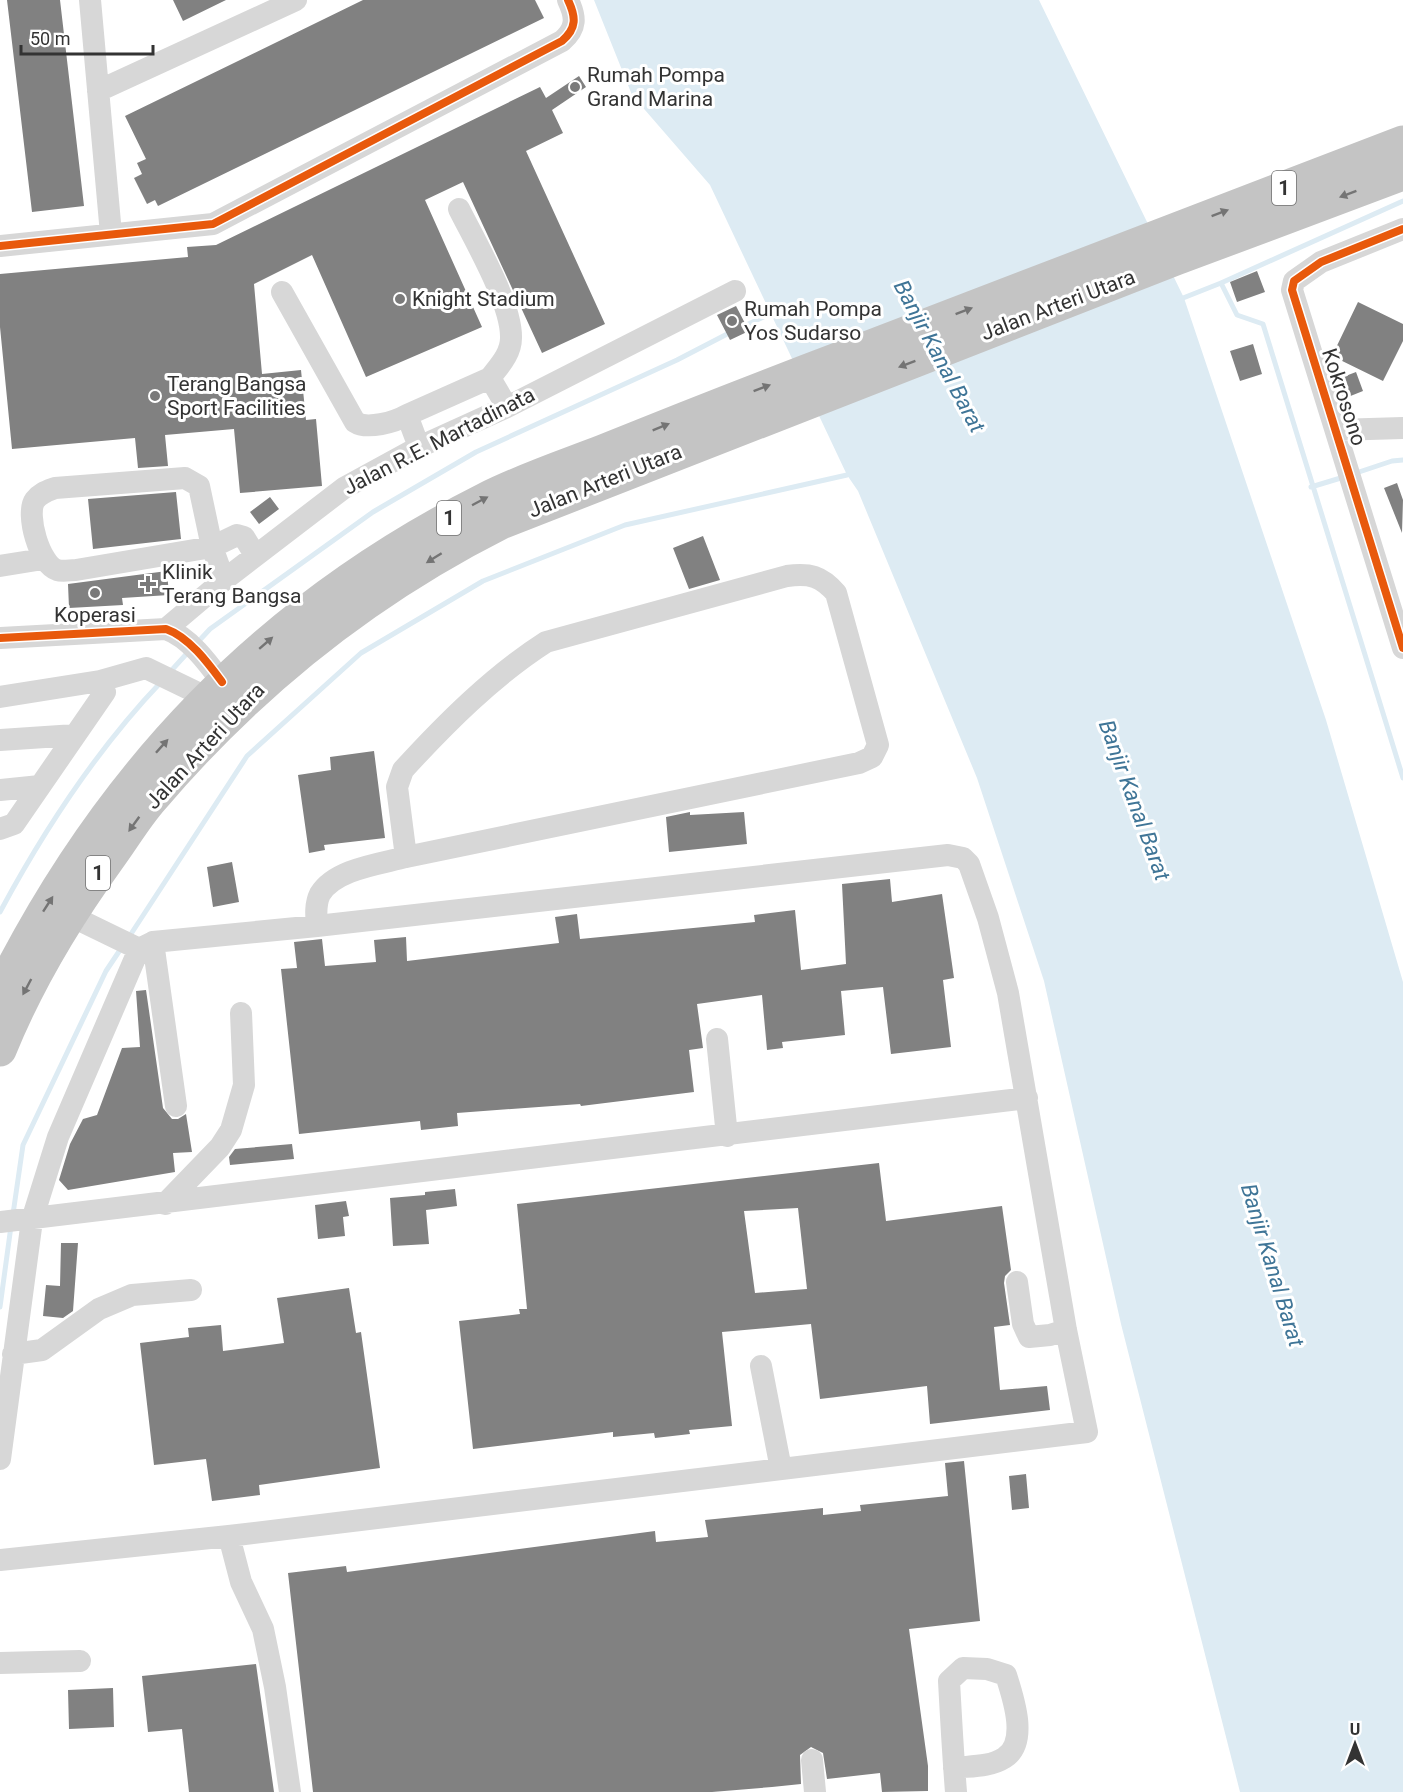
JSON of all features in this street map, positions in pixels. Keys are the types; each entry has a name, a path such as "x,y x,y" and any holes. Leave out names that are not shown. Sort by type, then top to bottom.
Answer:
{"highway":[{"name":"Jalan Arteri Utara","path":"0,992 40,917 76,862 159,748 213,682 301,613 360,571 427,529 490,496 714,422 1171,246 1403,142"},
{"name":"Jalan Arteri Utara","path":"1171,246 1403,174"},
{"name":"Jalan Arteri Utara","path":"0,1050 19,1002 82,922 152,799 241,703 320,636 441,553 714,422"}],"street":[{"path":"90,0 111,234"},
{"path":"98,91 296,0"},
{"path":"0,246 203,226 222,220 562,40 571,34 575,20 568,0"},
{"path":"282,292 355,422 362,425 393,422 490,378 506,358 511,340 509,316 459,209"},
{"name":"Kokrosono","path":"1403,229 1321,262 1294,282 1294,300 1361,505 1403,648"},
{"name":"Jalan R.E. Martadinata","path":"176,635 224,580 344,488 419,447 507,407 735,291"},
{"path":"490,378 507,407"},
{"path":"407,415 419,447"},
{"path":"1336,430 1403,428"},
{"path":"224,580 212,547 199,486 185,477 55,488 43,492 34,501 31,511 43,560 58,571 212,547 241,535 255,555"},
{"path":"0,566 43,560"},
{"path":"317,926 316,908 320,894 332,882 406,857 859,763 872,757 878,745 836,593 824,580 806,574 787,576 546,642 524,656 486,688 404,770 397,787 406,857"},
{"path":"0,638 176,635 213,682"},
{"path":"0,697 100,681 146,668 177,681 213,682"},
{"path":"0,829 14,824 103,698 105,692 100,681"},
{"path":"0,740 75,735"},
{"path":"0,790 40,786"},
{"path":"0,1560 230,1536 1087,1432 1066,1330 1008,993 988,918 969,864 963,858 956,855 140,945 82,922"},
{"path":"140,945 176,1106"},
{"path":"0,1459 14,1353 16,1221 58,1137 140,945"},
{"path":"165,1204 220,1147 231,1130 244,1085 240,1013"},
{"path":"717,1039 727,1136"},
{"path":"16,1221 1027,1098"},
{"path":"1017,1282 1023,1324 1029,1337 1050,1335 1066,1330"},
{"path":"14,1353 42,1350 99,1310 132,1295 191,1290"},
{"path":"761,1366 781,1469"},
{"path":"230,1536 241,1582 263,1629 275,1687 290,1792"},
{"path":"0,1663 80,1661"},
{"path":"954,1768 998,1762 1007,1757 1018,1740 1013,1697 1006,1675 1000,1671 963,1668 949,1681 954,1768 956,1792"},
{"path":"812,1760 815,1792"}],"water":[{"name":"Banjir Kanal Barat","path":"594,0 1039,0 1184,298 1326,720 1403,982 1403,1792 1240,1792 1121,1324 1044,981 977,778 858,491 847,475 710,185 632,95"}],"building":[{"path":"7,0 60,0 84,206 32,212"},
{"path":"173,0 226,0 183,21"},
{"path":"363,0 535,0 544,18 158,206 155,200 147,204 134,178 142,174 137,163 146,159 125,116"},
{"path":"579,76 586,87 552,110 563,133 526,151 605,324 542,353 463,182 425,200 482,327 366,377 312,255 254,284 262,374 301,370 306,420 316,419 322,486 240,493 234,429 165,435 168,466 138,468 135,438 12,449 0,327 0,274 188,257 187,247 216,245 540,87 546,98"},
{"path":"1257,271 1265,292 1237,302 1230,282"},
{"path":"1358,302 1403,324 1403,341 1383,381 1332,356"},
{"name":"Rumah Pompa Yos Sudarso","path":"736,306 749,331 730,340 717,315"},
{"path":"1253,344 1262,374 1240,381 1230,351"},
{"path":"1356,372 1363,391 1343,399 1335,380"},
{"path":"1397,483 1403,500 1402,533 1384,488"},
{"path":"176,492 181,539 93,549 88,499"},
{"path":"270,497 279,509 259,524 250,512"},
{"path":"703,536 720,580 689,589 673,548"},
{"path":"167,571 169,595 122,598 123,605 69,608 68,584"},
{"path":"374,751 385,838 324,845 325,850 309,853 298,775 331,770 330,757"},
{"path":"690,812 690,815 744,812 747,844 669,852 666,817"},
{"path":"232,862 239,902 213,907 207,867"},
{"path":"890,879 892,902 942,894 954,978 943,980 951,1047 891,1054 883,987 841,991 845,1035 782,1042 783,1048 767,1050 762,995 697,1004 703,1048 689,1050 694,1092 581,1106 580,1104 457,1113 458,1126 421,1130 420,1121 299,1134 281,969 297,968 294,942 322,939 325,966 376,962 374,940 406,937 407,961 559,943 555,917 577,914 580,939 755,922 754,915 795,910 801,970 846,964 842,884"},
{"path":"146,990 163,1108 172,1119 178,1119 186,1114 192,1152 173,1153 175,1172 68,1190 59,1180 70,1144 83,1119 97,1115 122,1048 140,1047 136,991"},
{"path":"292,1144 294,1159 230,1165 229,1157 235,1149"},
{"path":"879,1163 886,1221 1002,1206 1011,1270 1005,1276 1004,1283 1010,1325 994,1327 1000,1390 1047,1386 1050,1410 930,1424 927,1386 820,1399 811,1324 722,1332 732,1426 689,1430 690,1434 655,1438 654,1433 613,1437 613,1432 473,1449 459,1321 520,1314 519,1309 527,1309 517,1204","holes":["798,1208 807,1289 755,1293 744,1211"]},
{"path":"455,1189 457,1206 426,1210 429,1244 393,1246 390,1198 425,1195 425,1192"},
{"path":"346,1201 349,1216 343,1217 345,1236 318,1239 315,1205"},
{"path":"61,1243 78,1243 73,1311 63,1318 43,1316 46,1285 60,1286"},
{"path":"349,1288 356,1333 361,1332 380,1468 259,1485 260,1495 212,1501 206,1459 154,1465 140,1343 189,1337 188,1328 221,1325 223,1351 284,1343 277,1298"},
{"path":"964,1461 980,1621 909,1629 928,1766 928,1791 882,1792 880,1773 827,1779 823,1753 811,1747 800,1755 801,1784 772,1787 712,1792 313,1792 288,1573 346,1566 347,1572 655,1531 656,1542 708,1537 705,1520 823,1508 823,1515 861,1511 860,1505 948,1496 945,1463"},
{"path":"1026,1474 1029,1508 1012,1510 1009,1476"},
{"path":"256,1664 274,1792 189,1792 182,1729 148,1732 142,1676"},
{"path":"113,1688 114,1727 69,1729 68,1690"}],"waterway":[{"path":"1221,283 1403,201"},
{"path":"1178,300 1221,283 1237,315 1263,324 1403,778"},
{"path":"742,327 774,312 775,309"},
{"path":"197,643 210,629 373,512 476,452 677,360 733,331"},
{"path":"1356,473 1392,461 1403,460"},
{"path":"129,937 247,756 361,653 483,581 625,525 847,475"},
{"path":"1311,487 1344,477"},
{"path":"170,672 190,650"},
{"path":"0,912 73,791 115,734 162,681"},
{"path":"13,1214 23,1145 106,971 122,947"},
{"path":"0,1307 11,1226"}],"cycle path":[{"path":"0,246 213,224 562,41 570,32 574,22 568,0"},
{"path":"1403,229 1321,262 1294,281 1292,290 1403,648"},
{"path":"0,638 166,629 190,644 222,682"}],"place":[{"name":"Rumah Pompa Grand Marina","path":"575,87"},
{"name":"Knight Stadium","path":"400,299"},
{"name":"Rumah Pompa Yos Sudarso","path":"732,321"},
{"name":"Terang Bangsa Sport Facilities","path":"155,396"},
{"name":"Klinik Terang Bangsa","path":"148,584"},
{"name":"Koperasi","path":"95,593"}]}
